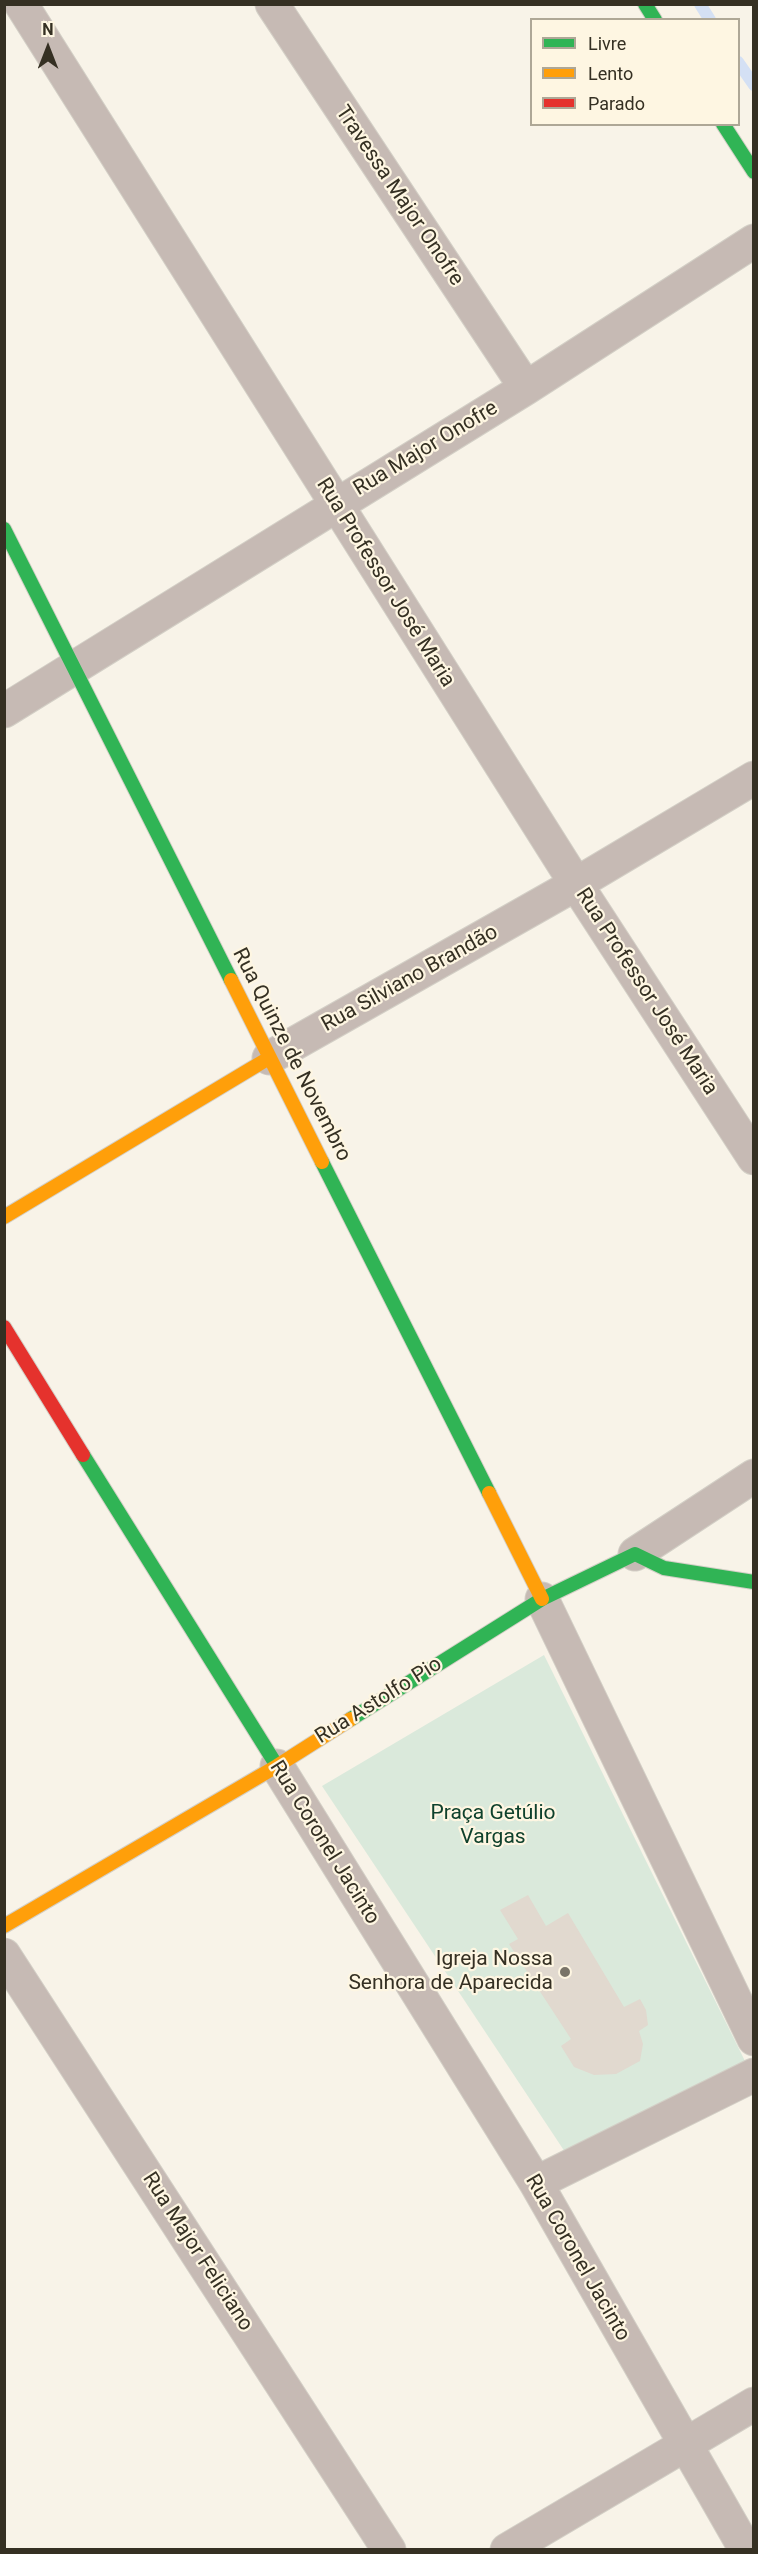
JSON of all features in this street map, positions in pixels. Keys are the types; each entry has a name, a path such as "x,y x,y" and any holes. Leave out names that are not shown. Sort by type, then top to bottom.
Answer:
{"street":[{"name":"Travessa Major Onofre","path":"272,4 526,388"},
{"path":"645,4 654,18"},
{"name":"Rua Professor José Maria","path":"22,12 576,884 753,1158"},
{"path":"724,126 753,172"},
{"name":"Rua Major Onofre","path":"4,711 526,388 753,242"},
{"name":"Rua Quinze de Novembro","path":"4,529 542,1599"},
{"name":"Rua Silviano Brandão","path":"4,1217 269,1058 576,884 753,778"},
{"name":"Rua Coronel Jacinto","path":"4,1327 536,2183 683,2444 746,2550"},
{"name":"Rua Astolfo Pio","path":"4,1926 277,1766 542,1599 635,1554 753,1476"},
{"path":"635,1554 664,1568 753,1582"},
{"path":"542,1599 753,2039"},
{"name":"Rua Major Feliciano","path":"4,1955 389,2550"},
{"path":"536,2183 753,2075"},
{"path":"507,2550 753,2404"}],"green space":[{"name":"Praça Getúlio Vargas","path":"544,1655 745,2061 565,2152 322,1786"}],"building":[{"name":"Igreja Nossa Senhora de Aparecida","path":"528,1895 546,1926 568,1913 624,2007 640,1999 646,2010 648,2025 639,2031 643,2044 640,2061 616,2074 594,2075 574,2067 561,2046 571,2039 509,1944 518,1939 500,1910"}],"waterway":[{"path":"700,4 709,18"},
{"path":"740,65 754,85"}],"traffic: fast":[{"path":"645,4 654,18"},
{"path":"724,126 754,172"},
{"path":"4,529 231,980"},
{"path":"322,1162 489,1493"},
{"path":"83,1455 277,1766"},
{"path":"351,1719 542,1599 635,1554 664,1568 754,1582"}],"traffic: slow":[{"path":"231,980 322,1162"},
{"path":"4,1217 269,1058"},
{"path":"489,1493 542,1599"},
{"path":"4,1926 277,1766 351,1719"}],"traffic: jam":[{"path":"4,1327 83,1455"}],"place":[{"name":"Igreja Nossa Senhora de Aparecida","path":"565,1972"}]}
